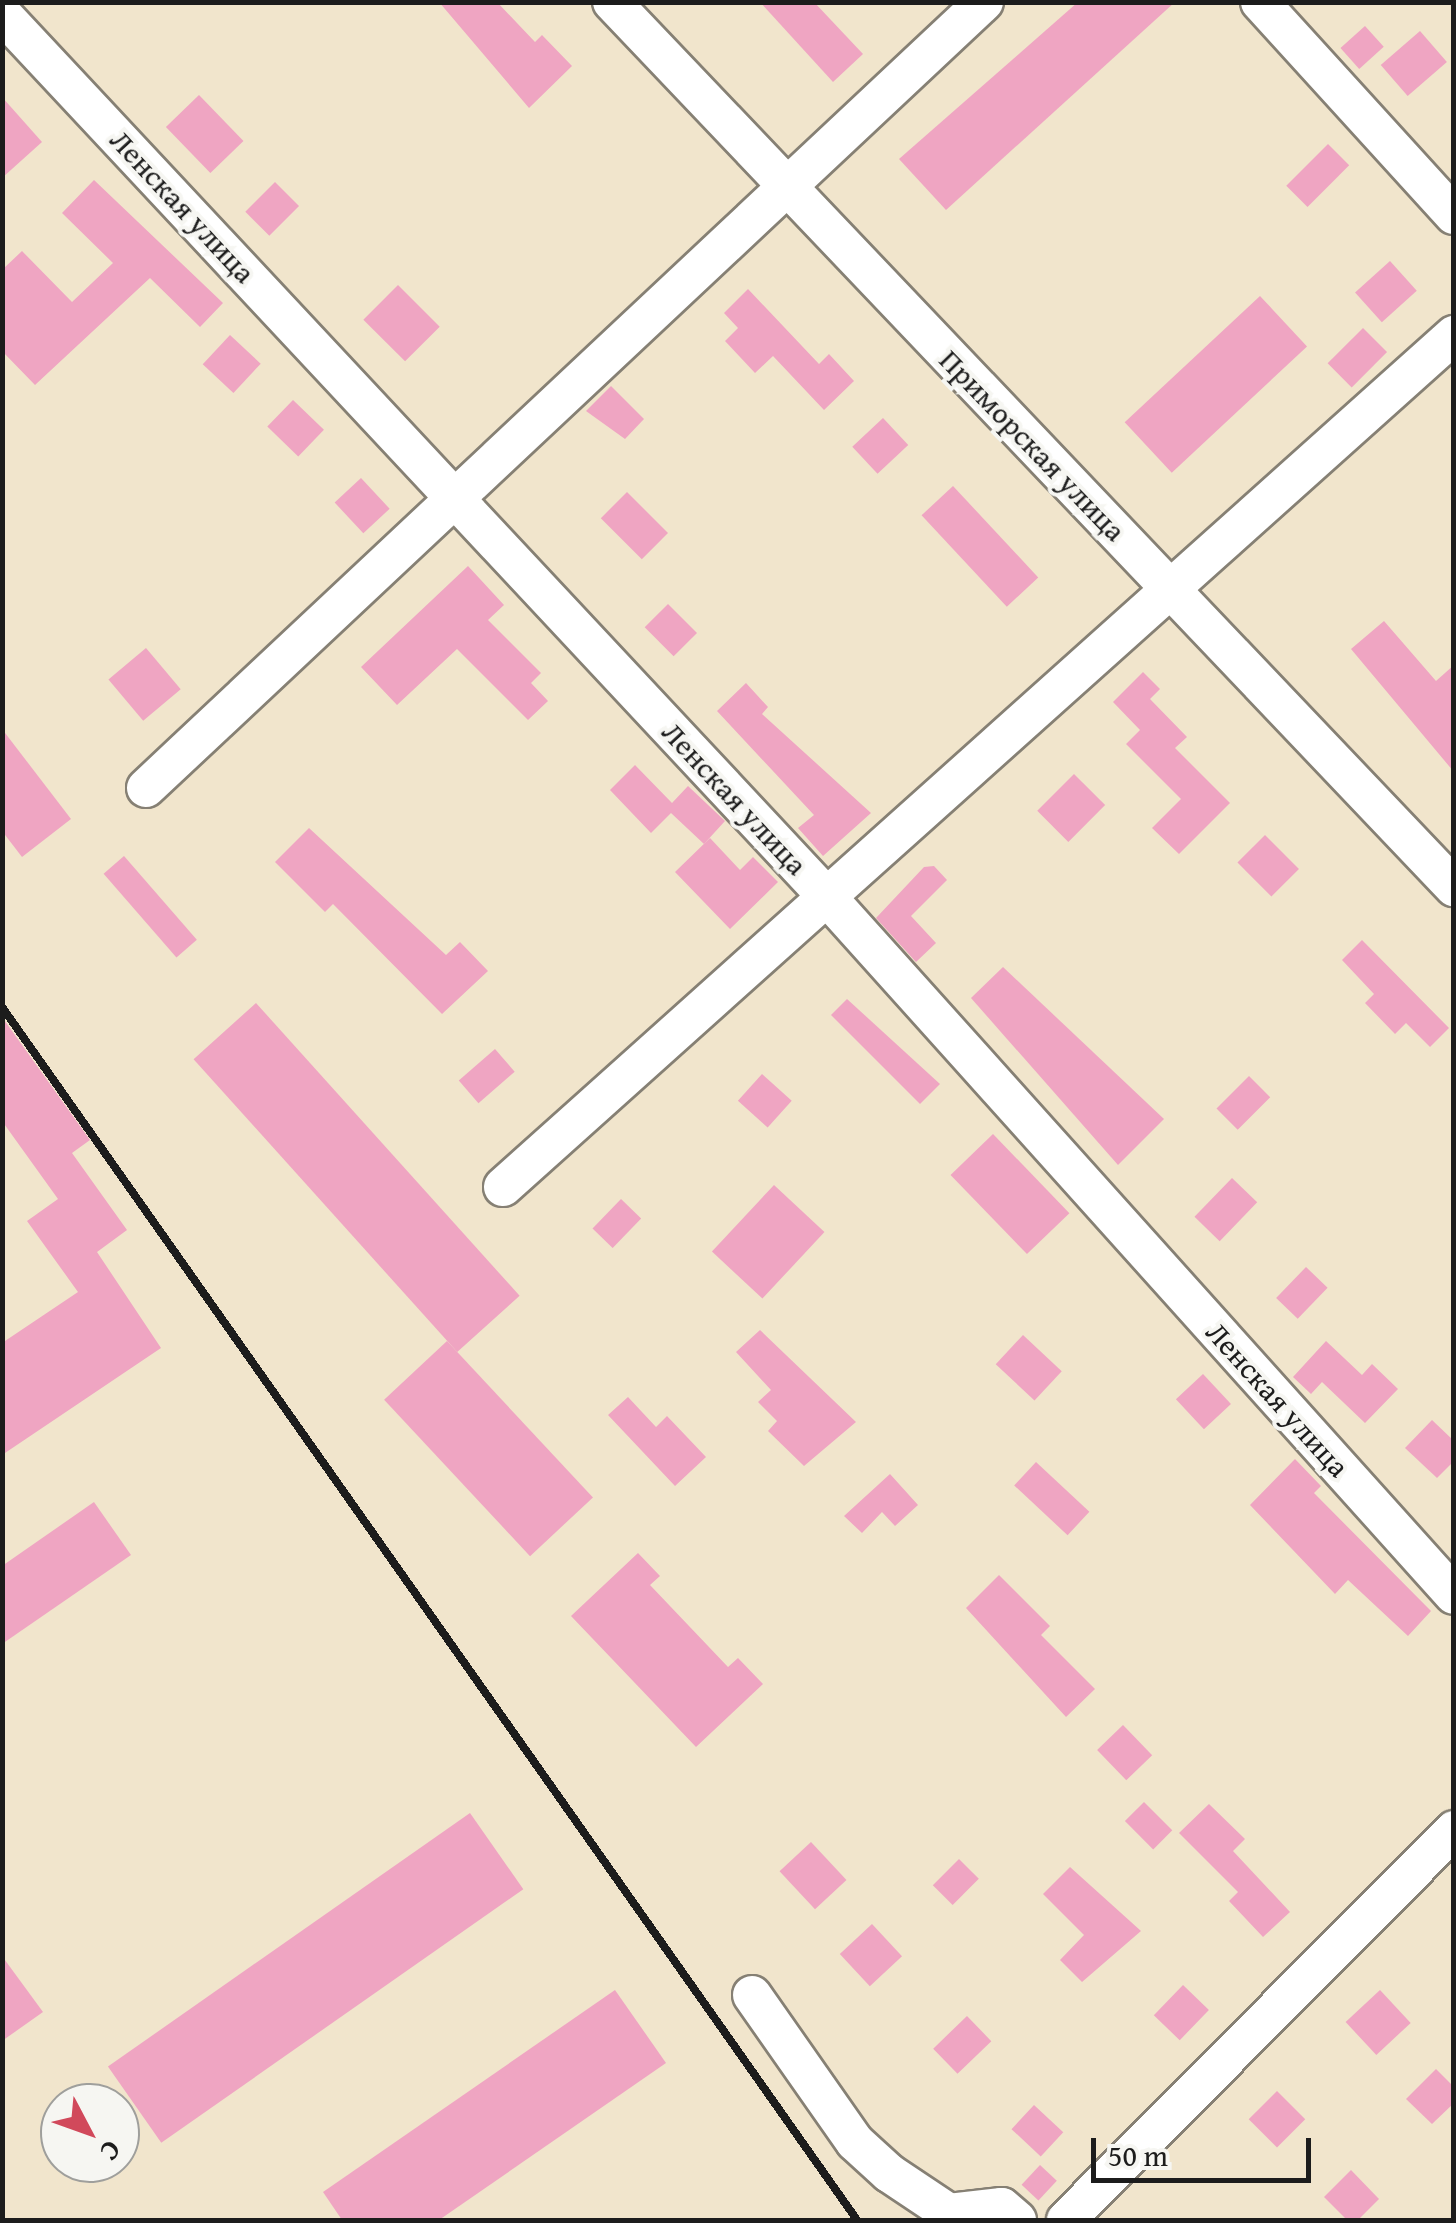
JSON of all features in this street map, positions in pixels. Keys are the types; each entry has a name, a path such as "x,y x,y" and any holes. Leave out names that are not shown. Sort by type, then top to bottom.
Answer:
{"street":[{"name":"Приморская улица","path":"612,2 1454,887"},
{"path":"146,788 984,2"},
{"path":"1260,2 1454,215"},
{"name":"Ленская улица","path":"2,14 828,897 1454,1596"},
{"path":"503,1187 1173,591 1454,335"},
{"path":"1066,2220 1454,1830"},
{"path":"752,1995 855,2142 889,2174 949,2212 1002,2207 1017,2220"}],"building":[{"path":"439,2 497,2 535,42 542,35 572,66 529,108"},
{"path":"760,2 814,2 863,54 833,82"},
{"path":"1078,2 1175,2 946,210 899,159"},
{"path":"1365,26 1384,47 1359,69 1340,48"},
{"path":"1420,31 1447,62 1408,96 1381,65"},
{"path":"199,95 243,141 210,173 166,127"},
{"path":"2,97 42,142 2,178"},
{"path":"1328,144 1349,165 1307,207 1286,186"},
{"path":"94,180 223,303 200,327 150,278 35,385 2,351 2,270 22,251 72,302 113,263 62,213"},
{"path":"275,182 299,206 269,236 245,212"},
{"path":"1390,261 1417,291 1382,322 1355,292"},
{"path":"398,285 440,327 405,361 363,320"},
{"path":"748,289 819,364 829,354 854,381 824,410 773,356 755,373 725,341 738,328 724,313"},
{"path":"1260,296 1307,346 1172,473 1125,422"},
{"path":"1363,328 1387,352 1352,387 1328,363"},
{"path":"230,335 261,364 233,393 203,364"},
{"path":"611,386 644,419 625,439 586,411"},
{"path":"293,400 324,430 298,456 267,427"},
{"path":"883,418 908,445 878,474 852,447"},
{"path":"361,478 390,509 363,533 335,503"},
{"path":"953,486 1038,577 1007,607 922,515"},
{"path":"627,492 668,533 642,559 601,518"},
{"path":"468,566 504,605 488,620 541,673 531,683 548,701 528,720 457,649 397,705 361,667"},
{"path":"668,604 697,633 674,656 645,627"},
{"path":"1384,621 1436,681 1454,665 1454,772 1351,649"},
{"path":"146,648 181,689 143,721 108,679"},
{"path":"1143,672 1160,689 1150,699 1187,737 1175,748 1230,803 1179,854 1152,828 1181,799 1126,744 1140,730 1113,702"},
{"path":"746,683 768,707 762,714 871,813 823,856 798,828 814,815 717,711"},
{"path":"2,729 71,819 22,857 2,831"},
{"path":"635,765 672,803 688,786 725,821 704,844 671,813 651,833 610,790"},
{"path":"1074,774 1105,805 1068,842 1037,811"},
{"path":"309,828 446,955 460,942 488,971 442,1014 333,904 325,912 275,862"},
{"path":"1265,835 1299,869 1271,897 1237,863"},
{"path":"710,838 740,870 753,857 778,882 730,929 675,872"},
{"path":"124,856 197,940 176,957 104,874"},
{"path":"934,866 947,880 911,916 936,943 916,962 876,918 924,867"},
{"path":"1362,940 1449,1028 1430,1047 1406,1023 1395,1034 1365,1003 1374,994 1342,960"},
{"path":"1003,967 1164,1119 1118,1165 971,998"},
{"path":"847,999 940,1084 920,1104 831,1015"},
{"path":"256,1003 520,1296 457,1352 194,1059"},
{"path":"2,1017 90,1140 72,1153 127,1230 97,1252 161,1348 2,1455 2,1343 78,1292 27,1221 58,1199 2,1121"},
{"path":"495,1049 515,1072 478,1103 459,1080"},
{"path":"762,1074 792,1101 768,1128 738,1101"},
{"path":"1249,1076 1270,1097 1238,1130 1216,1109"},
{"path":"993,1134 1069,1213 1027,1254 951,1175"},
{"path":"1232,1178 1257,1202 1220,1241 1194,1217"},
{"path":"774,1185 824,1232 762,1299 712,1252"},
{"path":"621,1199 641,1218 613,1248 593,1228"},
{"path":"1306,1267 1328,1288 1298,1319 1276,1298"},
{"path":"760,1330 856,1422 804,1466 768,1431 777,1421 758,1402 771,1390 736,1352"},
{"path":"1023,1335 1062,1371 1034,1400 996,1364"},
{"path":"447,1341 593,1498 530,1556 384,1400"},
{"path":"1326,1341 1362,1375 1372,1364 1398,1389 1365,1423 1322,1382 1311,1394 1293,1377"},
{"path":"1203,1374 1231,1404 1204,1429 1176,1399"},
{"path":"628,1397 656,1427 667,1416 706,1457 675,1486 608,1415"},
{"path":"1432,1420 1454,1441 1454,1461 1437,1478 1405,1448"},
{"path":"1295,1459 1321,1486 1314,1493 1431,1611 1408,1636 1348,1580 1335,1594 1250,1505"},
{"path":"1036,1462 1089,1512 1068,1535 1014,1485"},
{"path":"890,1474 918,1505 895,1526 882,1512 862,1533 844,1516"},
{"path":"94,1502 131,1555 2,1644 2,1566"},
{"path":"638,1553 660,1576 650,1585 728,1667 738,1658 763,1684 696,1747 571,1616"},
{"path":"999,1575 1050,1626 1041,1635 1095,1689 1066,1717 966,1608"},
{"path":"1123,1725 1152,1755 1126,1780 1097,1750"},
{"path":"1144,1802 1172,1830 1153,1849 1125,1821"},
{"path":"1209,1804 1245,1839 1233,1851 1290,1912 1263,1937 1229,1901 1238,1892 1179,1833"},
{"path":"470,1813 523,1889 161,2143 140,2112 140,2083 119,2083 108,2067"},
{"path":"811,1842 846,1880 815,1909 780,1871"},
{"path":"959,1859 979,1879 953,1905 933,1885"},
{"path":"1070,1867 1141,1931 1082,1982 1060,1960 1084,1935 1043,1894"},
{"path":"872,1924 902,1956 870,1986 840,1954"},
{"path":"2,1956 43,2012 2,2041"},
{"path":"1183,1985 1209,2010 1180,2040 1154,2015"},
{"path":"615,1990 666,2063 439,2220 342,2220 323,2192"},
{"path":"1380,1990 1411,2023 1376,2055 1346,2022"},
{"path":"967,2016 991,2041 958,2074 933,2049"},
{"path":"1436,2069 1454,2087 1454,2103 1432,2124 1406,2099"},
{"path":"1277,2091 1305,2119 1277,2148 1249,2119"},
{"path":"1034,2105 1063,2132 1041,2156 1011,2129"},
{"path":"1040,2165 1057,2181 1038,2200 1022,2185"},
{"path":"1351,2170 1379,2199 1358,2220 1347,2220 1324,2197"}],"railway":[{"path":"2,1007 857,2220"}]}
